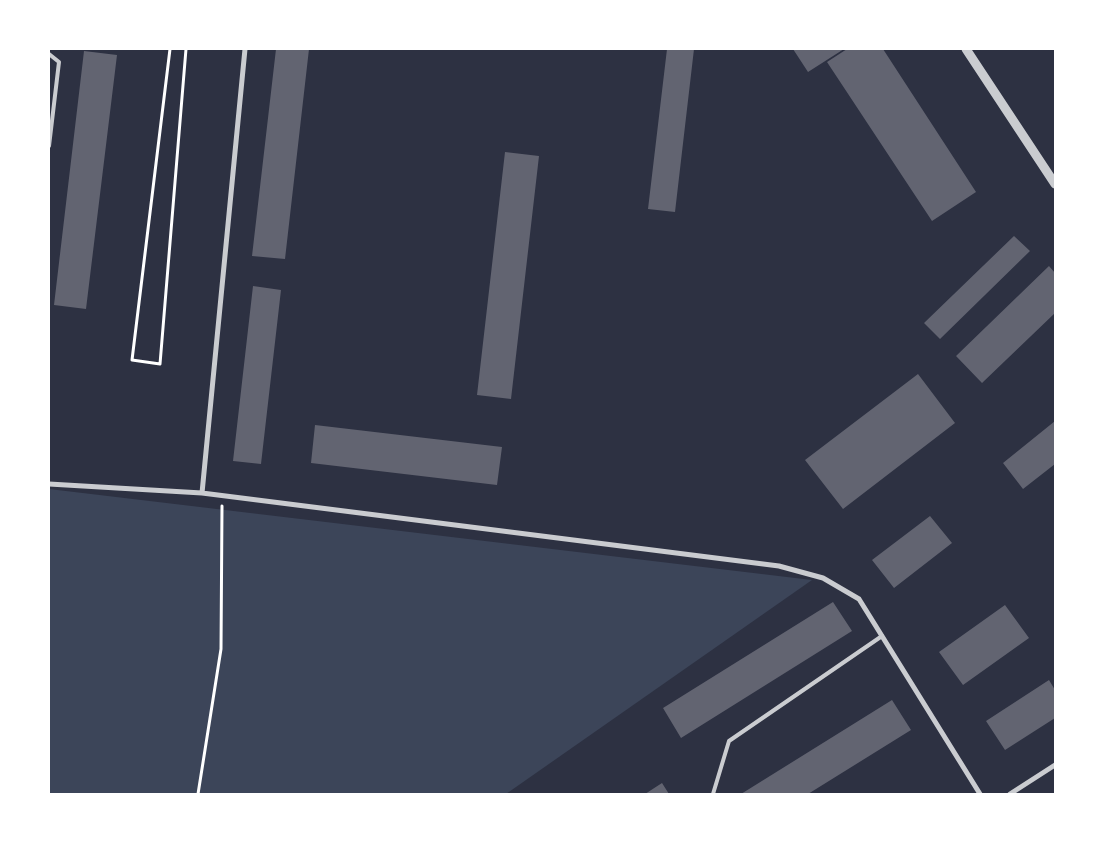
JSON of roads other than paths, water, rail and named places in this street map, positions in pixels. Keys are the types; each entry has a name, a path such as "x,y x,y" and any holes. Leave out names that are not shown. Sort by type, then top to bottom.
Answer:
{"street":[{"path":"202,493 245,49"},
{"path":"966,49 1055,184"},
{"path":"49,484 202,493 779,566 823,578 859,599 980,794"},
{"path":"1010,794 1055,764"}],"lane":[{"path":"49,54 59,62 49,146"},
{"path":"713,794 729,741 882,636"}]}
